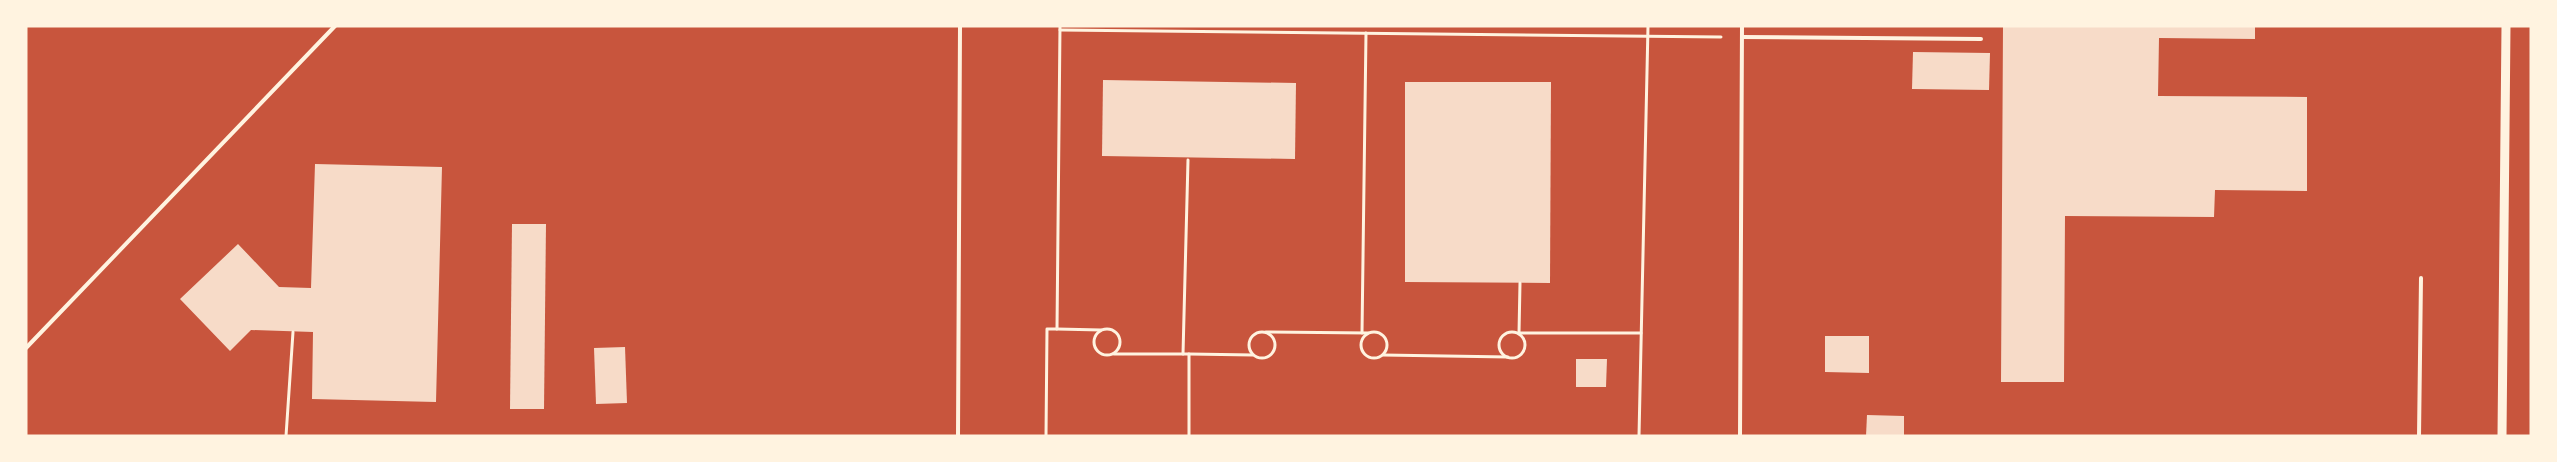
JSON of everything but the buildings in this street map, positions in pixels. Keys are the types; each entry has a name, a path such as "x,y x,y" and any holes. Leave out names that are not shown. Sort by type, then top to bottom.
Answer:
{"street":[{"path":"2502,436 2506,26"}],"lane":[{"path":"26,348 335,26"},
{"path":"958,436 960,26"},
{"path":"1740,436 1742,26"},
{"path":"1742,37 1981,39"},
{"path":"2419,436 2421,278"}],"path":[{"path":"1639,436 1648,26"},
{"path":"1057,329 1060,28 1742,37"},
{"path":"1362,333 1366,33"},
{"path":"1183,354 1188,160"},
{"path":"1368,333 1362,341 1362,351 1370,358 1383,355 1518,356 1523,352 1525,343 1519,333 1520,283"},
{"path":"1046,436 1047,329 1112,330 1119,336 1120,346 1114,354"},
{"path":"1102,330 1095,338 1095,348 1103,355 1253,355 1263,358 1273,353 1275,343 1271,335 1266,332"},
{"path":"1253,355 1249,346 1252,336 1261,331 1378,333 1386,339 1387,349 1383,355"},
{"path":"286,436 293,332"},
{"path":"1508,357 1500,351 1499,340 1506,333 1641,333"},
{"path":"1189,354 1189,436"}]}
